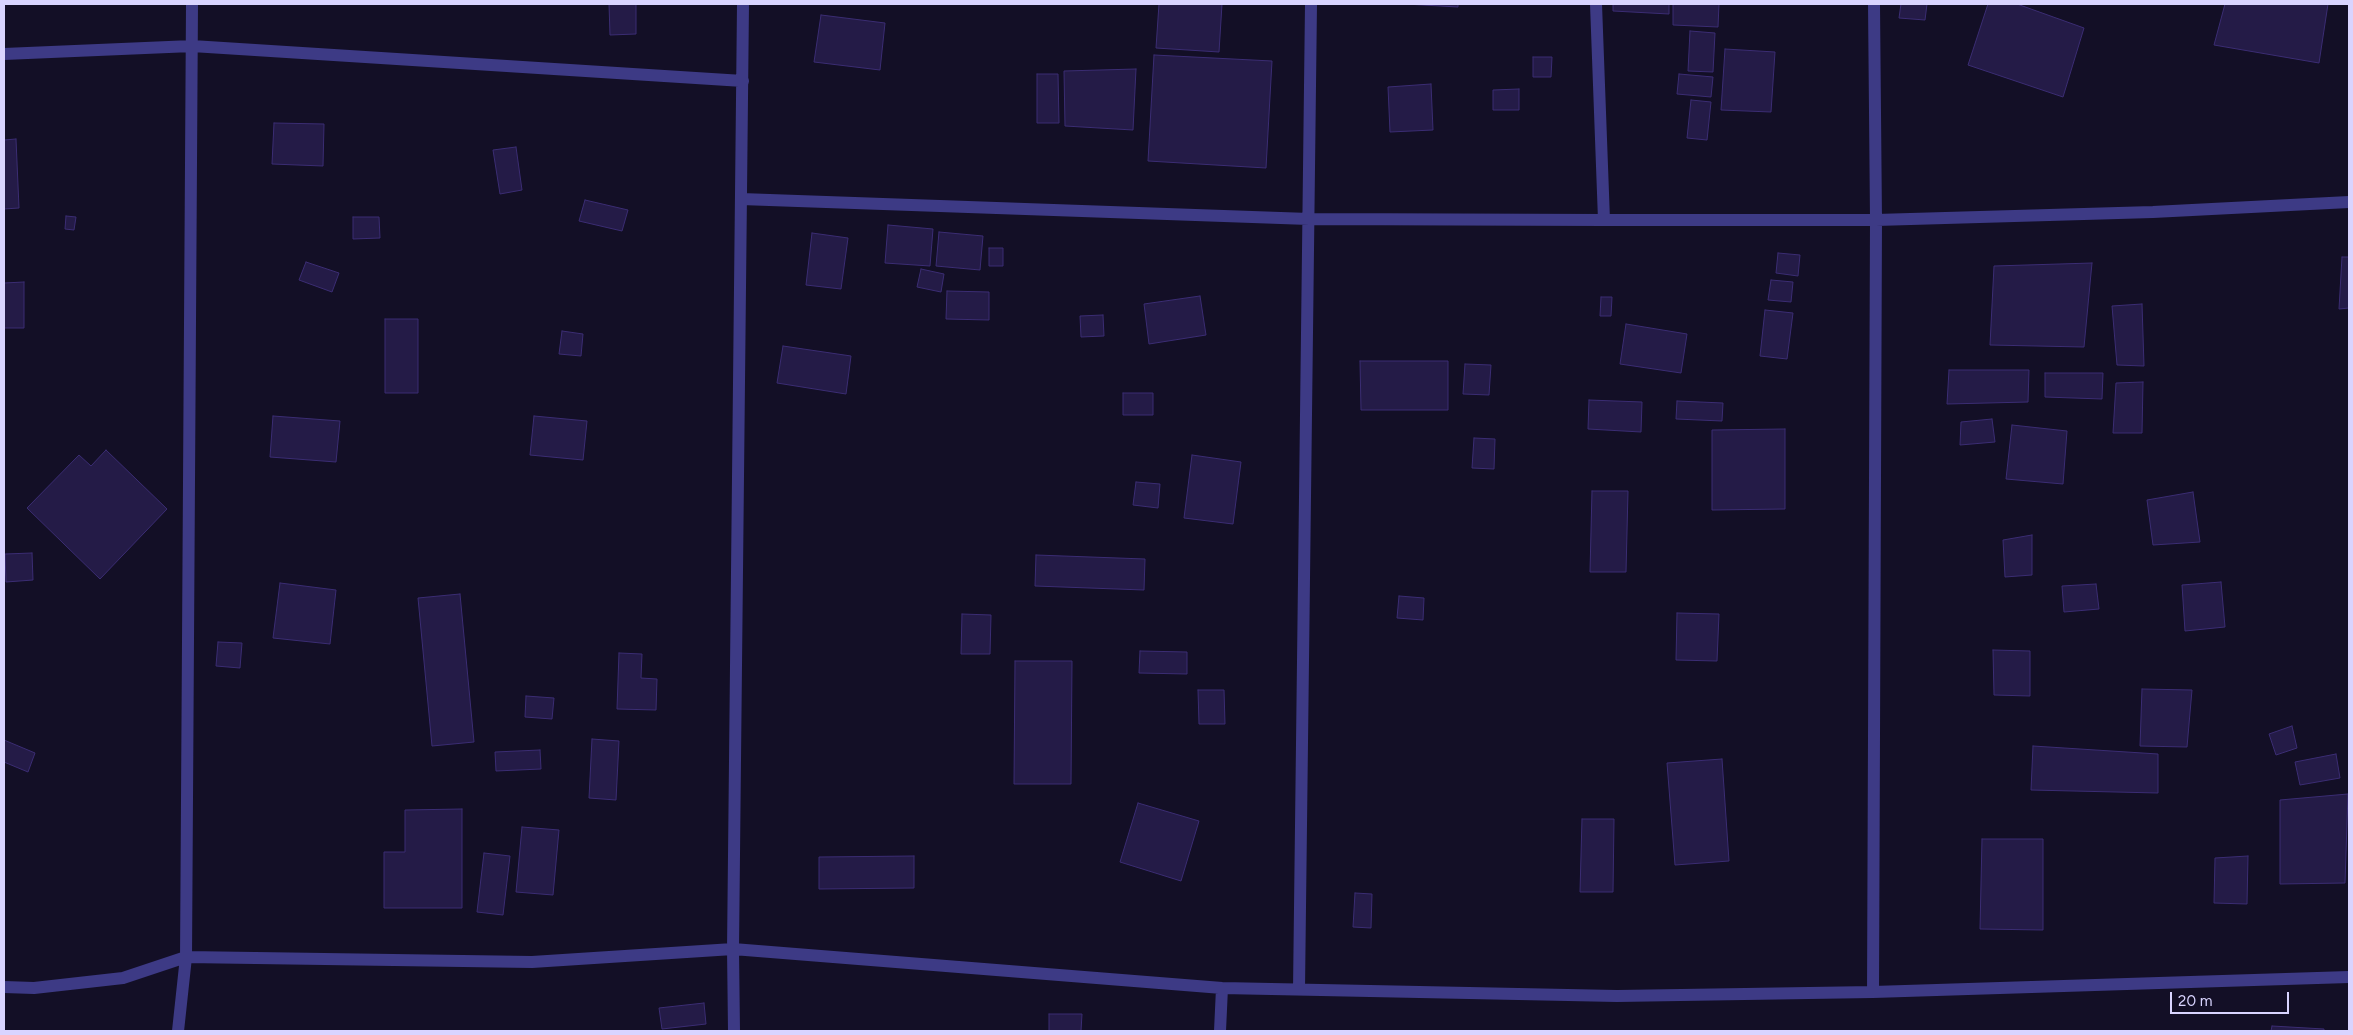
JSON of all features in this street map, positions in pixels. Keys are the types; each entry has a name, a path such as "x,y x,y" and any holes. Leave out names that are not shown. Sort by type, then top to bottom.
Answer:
{"street":[{"path":"178,1031 186,957 192,4"},
{"path":"734,1031 733,949 743,4"},
{"path":"1299,988 1311,4"},
{"path":"1596,4 1604,220"},
{"path":"1874,4 1876,220 1874,992"},
{"path":"4,54 192,46 743,81"},
{"path":"741,199 1309,219 1604,220 1876,220 2153,212 2349,202"},
{"path":"4,987 34,988 123,978 186,957 532,962 733,949 1222,988 1299,988 1617,996 1874,992 2349,977"},
{"path":"1220,1031 1222,988"}],"building":[{"path":"609,4 636,4 636,34 610,35"},
{"path":"1159,4 1222,4 1219,52 1156,48"},
{"path":"1405,4 1458,4 1458,7"},
{"path":"1613,4 1669,4 1669,14 1613,11"},
{"path":"1673,4 1719,4 1718,27 1673,25"},
{"path":"1901,4 1927,4 1925,20 1899,18"},
{"path":"1988,4 2017,4 2084,28 2063,97 1968,65"},
{"path":"2225,4 2328,4 2319,63 2214,45"},
{"path":"821,15 885,23 880,70 814,62"},
{"path":"1690,31 1715,33 1713,72 1688,71"},
{"path":"1725,49 1775,52 1771,112 1721,110"},
{"path":"1154,55 1272,61 1266,168 1148,161"},
{"path":"1533,57 1552,57 1551,77 1533,77"},
{"path":"1136,69 1133,130 1065,126 1064,71"},
{"path":"1037,74 1058,74 1059,123 1037,123"},
{"path":"1679,74 1713,77 1711,97 1677,94"},
{"path":"1431,84 1433,130 1390,132 1388,87"},
{"path":"1519,89 1519,110 1493,110 1493,90"},
{"path":"1691,100 1711,102 1707,140 1687,138"},
{"path":"274,123 324,124 323,166 272,164"},
{"path":"16,139 19,208 4,209 4,140"},
{"path":"516,147 522,190 500,194 493,150"},
{"path":"585,200 628,210 622,231 579,221"},
{"path":"66,216 76,217 74,230 65,229"},
{"path":"353,217 379,217 380,238 353,239"},
{"path":"888,225 933,229 930,266 885,263"},
{"path":"939,232 983,236 980,270 936,266"},
{"path":"812,233 848,238 841,289 806,285"},
{"path":"989,248 1003,248 1003,266 989,266"},
{"path":"1778,253 1800,255 1798,276 1776,273"},
{"path":"2342,257 2349,257 2349,308 2339,309"},
{"path":"306,262 339,273 332,292 299,280"},
{"path":"2092,263 2084,347 1990,345 1994,266"},
{"path":"921,269 944,274 941,292 917,287"},
{"path":"1771,280 1793,282 1791,302 1768,300"},
{"path":"24,282 24,328 4,328 4,283"},
{"path":"947,291 989,292 989,320 946,319"},
{"path":"1200,296 1206,335 1149,344 1144,304"},
{"path":"1601,297 1612,297 1611,316 1600,316"},
{"path":"2142,304 2144,366 2117,365 2112,306"},
{"path":"1765,310 1793,313 1787,359 1760,356"},
{"path":"1103,315 1104,336 1081,337 1080,316"},
{"path":"385,319 418,319 418,393 385,393"},
{"path":"1626,324 1687,334 1681,373 1620,364"},
{"path":"562,331 583,334 581,356 559,354"},
{"path":"783,346 851,356 846,394 777,383"},
{"path":"1360,361 1448,361 1448,410 1361,410"},
{"path":"1465,364 1491,365 1489,395 1463,394"},
{"path":"1949,370 2029,370 2028,402 1947,404"},
{"path":"2045,373 2103,373 2102,399 2045,397"},
{"path":"2143,382 2142,433 2113,433 2116,383"},
{"path":"1123,393 1153,393 1153,415 1123,415"},
{"path":"1589,400 1642,402 1641,432 1588,429"},
{"path":"1677,401 1723,403 1722,421 1676,419"},
{"path":"273,416 340,421 336,462 270,457"},
{"path":"534,416 587,421 583,460 530,455"},
{"path":"1992,419 1995,442 1960,445 1961,422"},
{"path":"2012,425 2067,431 2063,484 2006,479"},
{"path":"1785,429 1785,509 1712,510 1712,430"},
{"path":"1474,438 1495,439 1494,469 1472,468"},
{"path":"106,450 167,509 100,579 27,508 79,455 91,466"},
{"path":"1192,455 1241,462 1233,524 1184,518"},
{"path":"1136,482 1160,484 1158,508 1133,505"},
{"path":"1592,491 1628,491 1626,572 1590,572"},
{"path":"2193,492 2200,542 2153,545 2147,500"},
{"path":"2032,535 2032,575 2005,577 2003,540"},
{"path":"32,553 33,580 6,582 5,554"},
{"path":"1036,555 1145,559 1144,590 1035,586"},
{"path":"2221,582 2225,627 2185,631 2182,585"},
{"path":"280,583 336,590 330,644 273,638"},
{"path":"2096,584 2099,609 2064,612 2062,586"},
{"path":"460,594 474,742 432,746 418,598"},
{"path":"1399,596 1424,598 1423,620 1397,618"},
{"path":"1677,613 1719,614 1717,661 1676,660"},
{"path":"962,614 991,615 990,654 961,654"},
{"path":"218,642 242,643 240,668 216,666"},
{"path":"1993,650 2030,651 2030,696 1994,695"},
{"path":"1140,651 1187,652 1187,674 1139,673"},
{"path":"619,653 642,654 641,678 657,679 656,710 617,709"},
{"path":"1015,661 1072,661 1071,784 1014,784"},
{"path":"2142,689 2192,690 2187,747 2140,746"},
{"path":"1198,690 1224,690 1225,724 1199,724"},
{"path":"526,696 554,698 552,719 525,717"},
{"path":"2292,726 2297,748 2276,755 2269,734"},
{"path":"592,739 619,741 616,800 589,798"},
{"path":"4,740 35,753 28,772 4,762"},
{"path":"2033,746 2158,754 2158,793 2031,790"},
{"path":"540,750 541,769 496,771 495,752"},
{"path":"2336,754 2340,778 2300,785 2295,762"},
{"path":"1722,759 1729,861 1675,865 1667,763"},
{"path":"2348,794 2345,883 2280,884 2280,800"},
{"path":"1138,803 1199,821 1181,881 1120,862"},
{"path":"462,809 462,908 384,908 384,852 405,852 405,810"},
{"path":"1582,819 1614,819 1613,892 1580,892"},
{"path":"522,827 559,830 553,895 516,892"},
{"path":"1982,839 2043,839 2043,930 1980,929"},
{"path":"484,853 510,856 503,915 477,912"},
{"path":"914,856 914,888 819,889 819,857"},
{"path":"2248,856 2247,904 2214,903 2215,858"},
{"path":"1355,893 1372,894 1371,928 1353,927"},
{"path":"704,1003 706,1024 662,1029 659,1008"},
{"path":"1049,1014 1082,1014 1081,1031 1049,1031"},
{"path":"2272,1026 2324,1029 2324,1031 2271,1031"}]}
